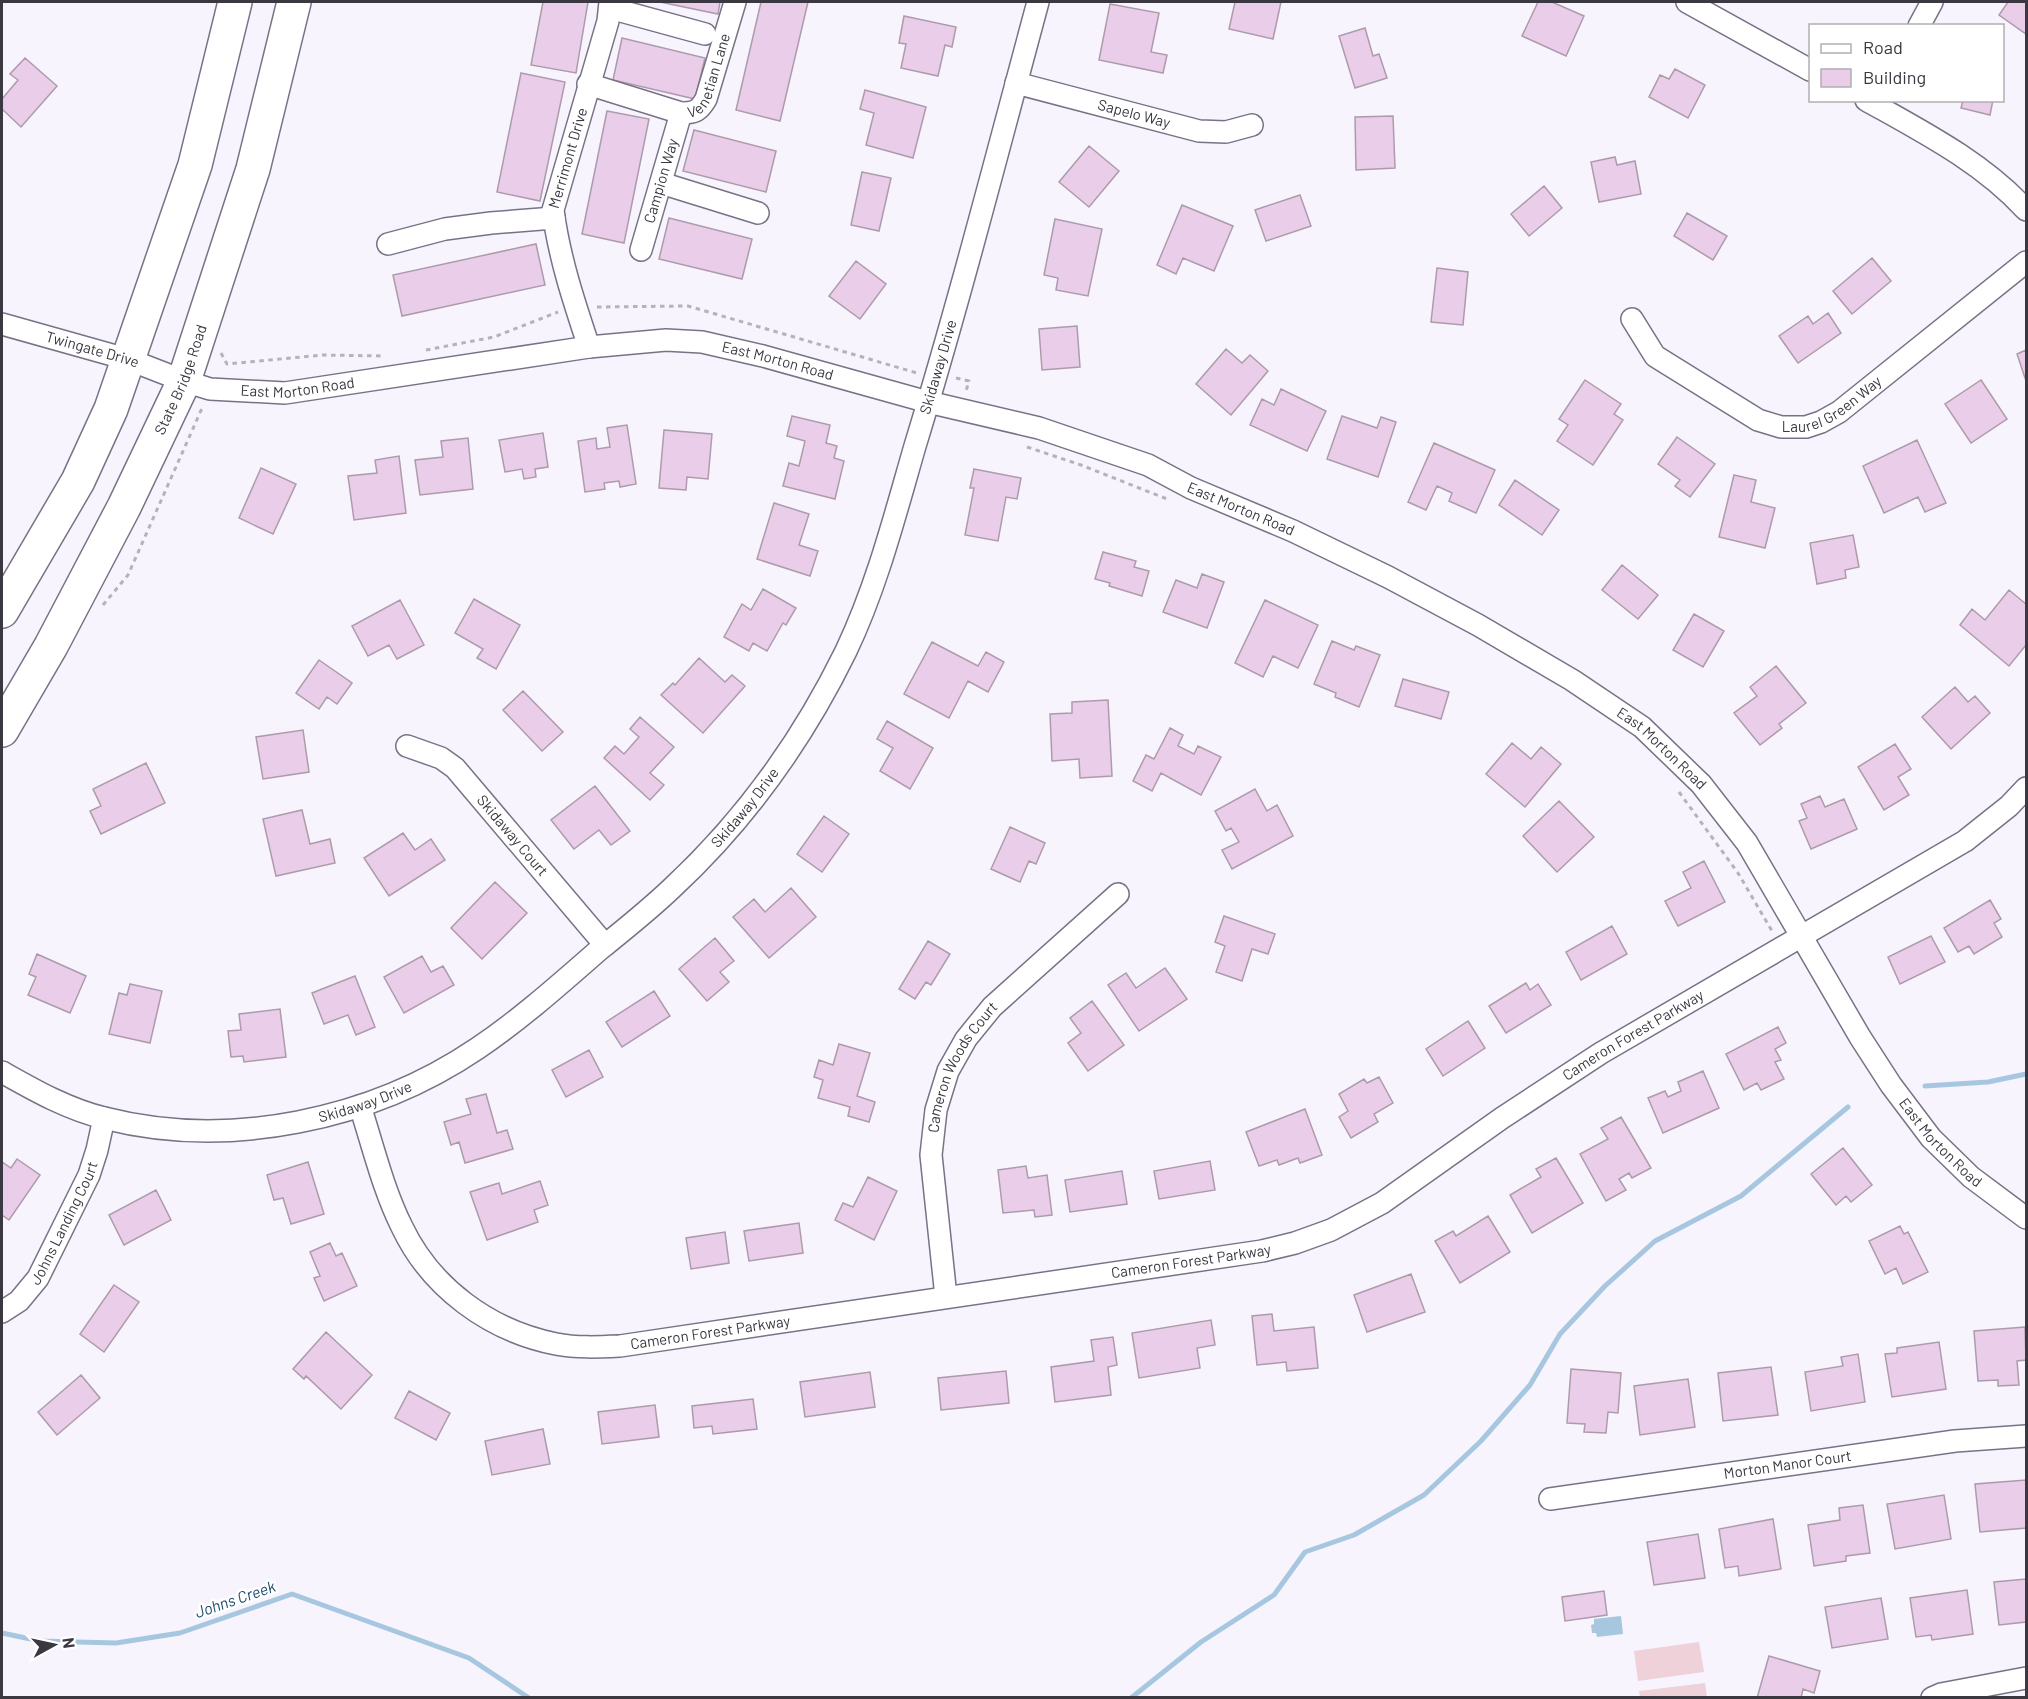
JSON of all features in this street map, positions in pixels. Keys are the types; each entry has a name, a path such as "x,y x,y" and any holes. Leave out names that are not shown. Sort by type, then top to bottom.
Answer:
{"highway":[{"path":"2,611 78,480 111,409 195,165 235,2"},
{"name":"State Bridge Road","path":"2,730 51,646 124,507 184,381 253,169 294,2"}],"street":[{"name":"Venetian Lane","path":"588,84 681,113 693,113 700,109 706,99 735,2"},
{"name":"Skidaway Drive","path":"2,1071 39,1093 70,1107 104,1118 161,1128 229,1130 296,1123 360,1106 416,1084 475,1050 516,1020 672,888 723,836 771,777 812,714 846,651 873,587 936,374 1038,2"},
{"path":"1688,2 1809,69"},
{"path":"1920,24 1932,2"},
{"path":"610,5 705,34"},
{"name":"Merrimont Drive","path":"590,347 556,236 553,210 608,21 610,5"},
{"name":"Sapelo Way","path":"1016,83 1199,131 1226,132 1252,125"},
{"path":"1873,102 1944,144 1979,168 2026,210"},
{"name":"Campion Way","path":"641,250 681,113"},
{"path":"661,183 758,213"},
{"path":"388,244 444,229 554,218"},
{"name":"Laurel Green Way","path":"1632,319 1655,356 1748,414 1758,420 1781,427 1806,427 1839,412 2026,262"},
{"name":"Twingate Drive","path":"2,324 129,360 184,381"},
{"name":"East Morton Road","path":"184,381 210,389 285,393 590,347 666,340 702,342 764,356 928,402 1039,428 1148,465 1191,488 1293,531 1479,625 1572,680 1642,727 1701,784 1747,843 1860,1038 1891,1085 1931,1138 1971,1177 2026,1218"},
{"name":"Skidaway Court","path":"407,746 441,758 455,768 605,945"},
{"name":"Cameron Forest Parkway","path":"360,1106 402,1227 416,1252 434,1275 471,1308 505,1328 557,1344 586,1347 620,1346 1262,1251 1295,1243 1331,1230 1382,1203 1502,1118 1601,1053 1965,841 2009,806 2026,788"},
{"name":"Cameron Woods Court","path":"946,1297 931,1155 936,1110 948,1071 966,1039 992,1007 1118,894"},
{"name":"Johns Landing Court","path":"2,1312 19,1301 38,1278 89,1175 104,1118"},
{"name":"Morton Manor Court","path":"1550,1499 1955,1441 2026,1436"},
{"path":"1932,1698 1941,1694 2026,1678"}],"path":[{"path":"426,350 494,337 552,313 610,306 688,306 916,373 936,374 969,381 961,410"},
{"path":"198,342 222,353 227,364 324,355 392,357"},
{"path":"1026,447 1081,465 1173,501"},
{"path":"1673,784 1738,873 1781,948"}],"shaded area":[{"path":"1699,1642 1704,1672 1638,1681 1634,1651"},
{"path":"1705,1683 1707,1697 1640,1697 1639,1691"}],"water":[{"path":"1621,1616 1623,1634 1597,1637 1596,1633 1592,1633 1591,1625 1594,1624 1594,1619"}],"building":[{"path":"543,2 588,2 576,73 531,65"},
{"path":"660,2 720,2 718,14"},
{"path":"761,2 808,2 780,121 736,110"},
{"path":"1235,2 1281,2 1273,39 1229,29"},
{"path":"1538,2 1552,2 1584,16 1566,56 1522,36"},
{"path":"2008,2 2026,2 2026,34 1999,15"},
{"path":"1110,4 1159,13 1151,52 1167,55 1163,73 1099,60"},
{"path":"904,16 956,27 952,47 945,45 938,76 901,68 906,44 899,43"},
{"path":"1365,28 1373,56 1379,54 1387,78 1355,88 1339,36"},
{"path":"622,38 705,58 695,99 613,80"},
{"path":"25,58 57,86 21,127 2,109 2,99 18,80 10,74"},
{"path":"1675,69 1705,85 1688,118 1649,97 1660,75 1669,79"},
{"path":"521,73 565,82 540,201 497,192"},
{"path":"865,90 926,107 913,158 866,145 874,113 860,109"},
{"path":"1962,102 1993,102 1990,115 1961,108"},
{"path":"607,111 649,119 624,243 582,234"},
{"path":"1393,116 1395,168 1356,170 1355,117"},
{"path":"694,130 776,151 766,192 683,171"},
{"path":"1089,146 1119,171 1089,207 1059,182"},
{"path":"1615,157 1617,165 1635,161 1641,194 1599,202 1591,162"},
{"path":"862,172 891,178 879,231 851,225"},
{"path":"1544,186 1562,208 1529,236 1511,214"},
{"path":"1300,195 1311,226 1266,241 1255,210"},
{"path":"1182,205 1233,226 1214,271 1183,258 1176,274 1157,265"},
{"path":"1687,213 1727,236 1713,260 1674,236"},
{"path":"669,218 752,239 742,279 659,259"},
{"path":"1055,219 1102,229 1088,296 1056,290 1058,278 1044,275"},
{"path":"536,244 545,285 402,316 393,275"},
{"path":"1872,258 1891,281 1852,314 1833,291"},
{"path":"856,261 886,284 860,319 829,296"},
{"path":"1437,268 1468,272 1463,325 1431,322"},
{"path":"1828,313 1841,333 1798,363 1779,336 1808,316 1813,324"},
{"path":"1077,326 1080,367 1042,370 1039,329"},
{"path":"1226,349 1242,363 1250,355 1268,371 1231,415 1196,384"},
{"path":"2026,350 2026,381 2017,354"},
{"path":"1585,380 1621,404 1614,414 1623,420 1593,465 1557,441 1568,425 1559,419"},
{"path":"1981,380 2007,419 1971,443 1945,404"},
{"path":"1281,389 1326,411 1307,451 1250,425 1262,399 1274,405"},
{"path":"792,416 830,425 826,443 837,446 834,458 844,461 835,499 783,486 789,463 799,466 805,441 787,436"},
{"path":"1342,416 1377,428 1381,417 1396,422 1378,477 1327,459"},
{"path":"627,425 636,484 620,487 619,481 604,483 605,489 585,492 578,441 596,438 597,449 610,447 607,428"},
{"path":"664,430 712,434 708,479 687,477 686,490 659,488"},
{"path":"543,433 548,467 535,469 536,477 524,479 522,469 505,472 499,440"},
{"path":"1677,437 1715,464 1690,497 1675,486 1680,480 1658,464"},
{"path":"468,438 473,489 420,495 415,460 443,457 441,441"},
{"path":"1917,440 1946,503 1925,512 1918,497 1884,513 1863,466"},
{"path":"1434,443 1495,470 1476,513 1449,501 1452,493 1437,486 1426,510 1408,502"},
{"path":"399,456 406,513 354,520 348,476 377,473 375,460"},
{"path":"261,468 296,484 273,534 239,518"},
{"path":"974,469 1021,478 1017,499 1006,497 998,541 965,535 974,488 970,488"},
{"path":"1734,475 1756,480 1751,502 1775,508 1765,548 1719,537"},
{"path":"1515,480 1559,510 1542,535 1499,505"},
{"path":"774,503 809,514 799,545 818,551 810,576 757,559"},
{"path":"1853,535 1859,567 1845,570 1846,578 1817,584 1810,543"},
{"path":"1103,552 1136,561 1134,567 1149,571 1142,596 1109,586 1110,583 1095,579"},
{"path":"1622,565 1658,595 1638,619 1602,590"},
{"path":"1202,574 1224,582 1207,628 1163,612 1176,580 1197,588"},
{"path":"763,589 796,608 786,625 783,623 767,651 753,643 749,651 724,637 742,604 751,610"},
{"path":"2009,590 2026,604 2026,645 2009,666 1960,625 1972,609 1985,620"},
{"path":"474,599 520,625 496,669 477,658 483,649 455,633"},
{"path":"400,600 424,645 397,659 389,645 368,656 352,626"},
{"path":"1265,600 1318,625 1298,668 1273,656 1263,677 1235,663"},
{"path":"1694,614 1724,631 1703,667 1673,650"},
{"path":"1332,641 1354,650 1356,646 1380,655 1359,707 1335,697 1336,693 1314,684"},
{"path":"932,642 978,666 986,652 1004,662 988,692 968,681 949,718 904,694"},
{"path":"699,658 725,682 732,675 745,686 703,733 661,695 673,683 675,685"},
{"path":"319,660 352,683 337,704 327,697 319,709 296,693"},
{"path":"1776,666 1806,703 1779,724 1782,728 1760,745 1734,713 1757,696 1750,687"},
{"path":"1403,679 1449,692 1441,719 1395,706"},
{"path":"1955,687 1968,702 1975,696 1990,713 1951,749 1922,717"},
{"path":"523,691 563,732 542,751 503,710"},
{"path":"1108,700 1112,776 1080,778 1079,759 1052,761 1050,714 1072,713 1072,702"},
{"path":"640,717 674,747 650,773 664,785 650,800 604,758 615,746 624,754 639,737 630,729"},
{"path":"887,721 933,748 910,789 880,771 893,748 877,739"},
{"path":"1170,728 1183,735 1178,746 1194,754 1198,746 1221,757 1201,795 1161,773 1152,791 1133,781 1146,755 1154,759"},
{"path":"303,730 309,772 263,779 256,737"},
{"path":"1512,743 1531,759 1541,747 1561,764 1525,807 1486,774"},
{"path":"1895,744 1911,769 1898,777 1909,795 1884,810 1858,767"},
{"path":"146,763 165,803 101,834 90,811 101,806 93,789"},
{"path":"595,786 630,831 611,845 599,830 574,849 551,820"},
{"path":"1255,789 1267,811 1277,805 1293,836 1232,869 1222,850 1239,842 1231,828 1226,831 1215,811"},
{"path":"1820,796 1825,807 1844,799 1857,829 1811,849 1799,821 1807,818 1801,804"},
{"path":"1559,801 1594,837 1557,872 1523,836"},
{"path":"302,810 310,844 330,839 335,863 276,876 263,819"},
{"path":"824,816 849,834 822,872 797,854"},
{"path":"1010,827 1045,843 1036,864 1029,861 1020,882 991,869"},
{"path":"403,833 415,850 431,839 445,860 389,896 364,858"},
{"path":"1704,861 1725,902 1678,926 1665,901 1691,888 1683,872"},
{"path":"495,882 527,913 482,959 451,928"},
{"path":"791,888 816,917 769,958 733,917 754,899 765,912"},
{"path":"1990,900 2001,919 1994,923 2002,937 1974,954 1969,946 1958,952 1944,928"},
{"path":"1224,916 1275,934 1268,954 1252,949 1242,981 1216,972 1225,946 1215,942"},
{"path":"1612,926 1627,954 1581,980 1566,952"},
{"path":"1931,936 1945,962 1900,984 1888,957"},
{"path":"715,938 734,961 720,972 729,982 707,1001 679,969"},
{"path":"928,941 950,954 931,985 926,982 915,999 899,989"},
{"path":"37,954 86,976 70,1013 28,995 36,977 29,974"},
{"path":"422,956 431,972 443,966 454,985 404,1013 384,977"},
{"path":"1165,968 1187,999 1139,1031 1108,985 1126,973 1136,988"},
{"path":"355,976 375,1027 356,1035 348,1015 324,1024 312,993"},
{"path":"1526,983 1530,990 1538,984 1551,1005 1506,1033 1489,1006"},
{"path":"130,984 162,991 150,1043 109,1034 119,993 127,995"},
{"path":"654,991 670,1016 622,1047 606,1022"},
{"path":"1092,1001 1124,1045 1088,1071 1068,1043 1081,1033 1070,1018"},
{"path":"280,1009 286,1057 244,1062 243,1056 231,1057 228,1031 241,1030 239,1014"},
{"path":"1468,1021 1485,1048 1443,1076 1426,1049"},
{"path":"1778,1027 1786,1043 1775,1049 1781,1060 1775,1062 1784,1079 1761,1090 1757,1083 1744,1090 1726,1054"},
{"path":"839,1044 870,1053 857,1096 875,1102 869,1122 848,1116 850,1107 818,1098 823,1080 814,1077 819,1060 833,1065"},
{"path":"589,1050 603,1077 566,1097 552,1070"},
{"path":"1703,1071 1719,1108 1663,1133 1648,1098 1665,1091 1668,1097 1681,1091 1678,1082"},
{"path":"1379,1077 1393,1103 1374,1114 1378,1122 1351,1138 1339,1117 1348,1111 1339,1094 1364,1079 1367,1083"},
{"path":"486,1094 497,1133 507,1130 513,1149 465,1163 459,1142 451,1145 444,1122 471,1114 466,1099"},
{"path":"1305,1109 1322,1155 1300,1163 1298,1158 1279,1165 1277,1160 1259,1166 1246,1132"},
{"path":"1621,1117 1651,1168 1632,1178 1629,1173 1619,1179 1626,1190 1606,1201 1580,1154 1608,1139 1601,1128"},
{"path":"1843,1148 1872,1185 1851,1202 1846,1196 1836,1205 1811,1174"},
{"path":"1556,1158 1583,1203 1532,1233 1510,1195 1541,1177 1536,1169"},
{"path":"17,1159 40,1175 9,1220 2,1215 2,1162 11,1168"},
{"path":"1210,1161 1215,1190 1159,1199 1154,1171"},
{"path":"308,1162 324,1214 291,1224 283,1198 274,1200 267,1175"},
{"path":"1026,1166 1028,1178 1047,1175 1052,1215 1035,1217 1034,1210 1003,1213 998,1170"},
{"path":"1122,1171 1127,1204 1070,1212 1065,1180"},
{"path":"868,1177 897,1191 874,1240 835,1220 843,1203 853,1207"},
{"path":"540,1181 548,1205 534,1210 538,1222 487,1240 470,1192 499,1183 502,1194"},
{"path":"156,1190 171,1220 124,1245 109,1215"},
{"path":"1488,1216 1510,1252 1460,1283 1435,1241 1453,1231 1456,1236"},
{"path":"799,1223 803,1253 749,1261 744,1231"},
{"path":"1900,1226 1904,1234 1908,1232 1928,1272 1903,1284 1896,1268 1885,1274 1869,1241"},
{"path":"725,1232 729,1263 691,1269 686,1238"},
{"path":"330,1243 336,1256 342,1253 357,1286 324,1301 314,1278 320,1276 310,1252"},
{"path":"1411,1274 1425,1312 1367,1332 1354,1295"},
{"path":"114,1285 139,1302 104,1352 80,1334"},
{"path":"1272,1314 1274,1331 1314,1327 1318,1368 1287,1371 1286,1362 1257,1365 1252,1316"},
{"path":"1211,1320 1215,1345 1197,1348 1200,1368 1139,1378 1132,1333"},
{"path":"2025,1327 2026,1360 2017,1361 2019,1385 1998,1386 1998,1380 1978,1381 1974,1331"},
{"path":"326,1332 372,1375 341,1409 306,1376 304,1379 293,1369"},
{"path":"1113,1337 1117,1365 1108,1367 1111,1395 1055,1402 1051,1367 1094,1361 1091,1340"},
{"path":"1939,1342 1946,1389 1892,1397 1885,1354 1897,1353 1897,1348"},
{"path":"1858,1354 1865,1402 1811,1411 1805,1372 1843,1366 1841,1357"},
{"path":"1771,1367 1778,1415 1723,1421 1718,1373"},
{"path":"1571,1369 1621,1373 1618,1413 1608,1412 1606,1433 1584,1432 1585,1424 1567,1423"},
{"path":"1006,1371 1009,1403 941,1410 938,1378"},
{"path":"870,1372 875,1407 805,1417 800,1382"},
{"path":"81,1375 100,1398 57,1435 38,1412"},
{"path":"1688,1379 1695,1427 1640,1435 1634,1386"},
{"path":"409,1391 450,1413 436,1440 395,1418"},
{"path":"753,1399 757,1429 713,1434 712,1426 694,1428 692,1406"},
{"path":"655,1405 659,1437 602,1444 598,1412"},
{"path":"543,1429 550,1464 492,1475 485,1441"},
{"path":"2026,1480 2026,1528 1980,1532 1975,1484"},
{"path":"1944,1495 1951,1539 1895,1549 1887,1504"},
{"path":"1863,1505 1870,1553 1846,1556 1846,1561 1814,1566 1808,1525 1840,1520 1839,1508"},
{"path":"1773,1519 1781,1569 1739,1576 1738,1566 1725,1568 1719,1529"},
{"path":"1698,1534 1705,1578 1654,1585 1647,1542"},
{"path":"2026,1579 2026,1622 1999,1625 1994,1582"},
{"path":"1967,1590 1973,1634 1932,1640 1931,1635 1916,1637 1910,1598"},
{"path":"1604,1591 1607,1615 1565,1621 1562,1597"},
{"path":"1881,1598 1888,1639 1832,1648 1825,1607"},
{"path":"1769,1656 1820,1671 1814,1693 1803,1689 1801,1698 1757,1698"}],"waterway":[{"path":"1925,1086 1988,1082 2026,1074"},
{"path":"1131,1698 1201,1642 1274,1595 1305,1552 1354,1535 1424,1495 1481,1441 1530,1385 1560,1334 1605,1286 1655,1241 1741,1196 1848,1107"},
{"name":"Johns Creek","path":"2,1633 40,1641 116,1643 180,1633 292,1594 469,1658 529,1698"}]}
